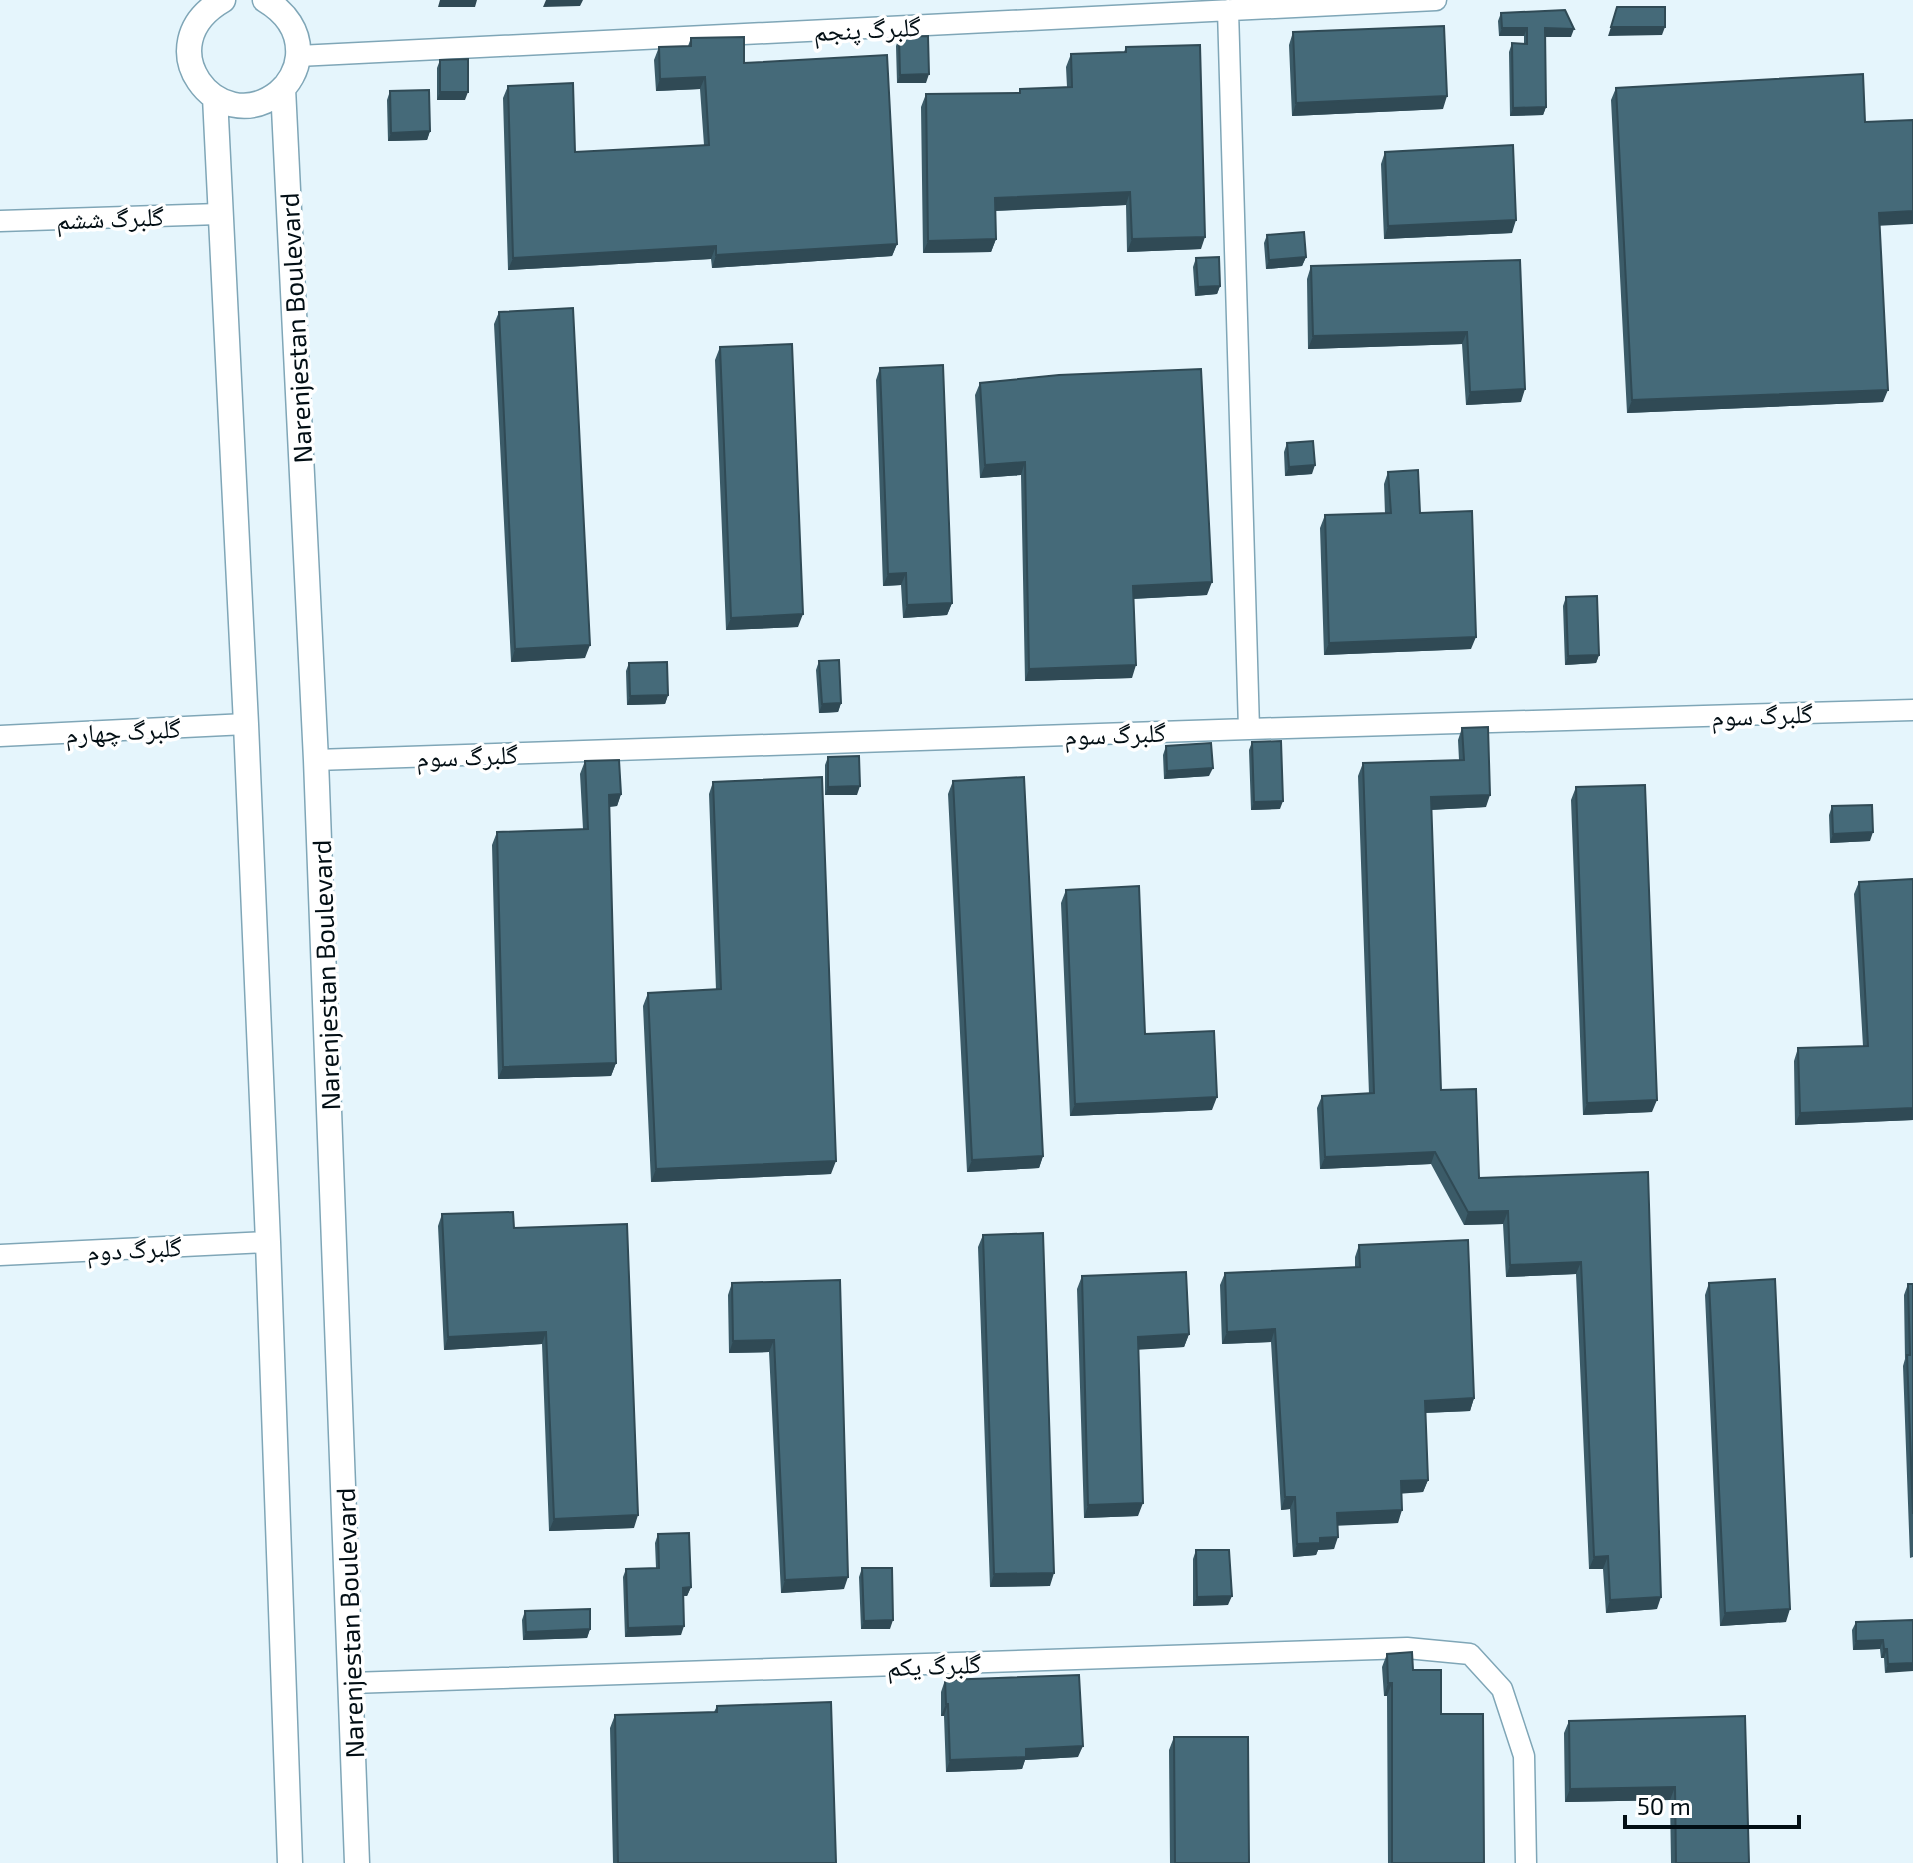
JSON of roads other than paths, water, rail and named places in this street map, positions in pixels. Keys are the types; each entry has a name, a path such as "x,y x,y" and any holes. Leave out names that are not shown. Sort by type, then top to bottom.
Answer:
{"street":[{"path":"222,0 207,9 190,38 189,55 193,71 202,86 215,97 243,105 258,103 283,88"},
{"name":"گلبرگ پنجم","path":"298,56 1436,0"},
{"path":"273,2 290,21 297,38 298,56"},
{"path":"1228,10 1249,729"},
{"name":"Narenjestan Boulevard","path":"298,56 293,73 283,88 316,760 357,1863"},
{"path":"215,97 268,1242 290,1863"},
{"name":"گلبرگ ششم","path":"0,221 219,214"},
{"name":"گلبرگ سوم","path":"316,760 1913,710"},
{"name":"گلبرگ چهارم","path":"0,736 246,724"},
{"name":"گلبرگ دوم","path":"0,1255 268,1242"},
{"name":"گلبرگ یکم","path":"351,1683 1407,1648 1470,1654 1502,1689 1524,1756 1526,1863"}]}
